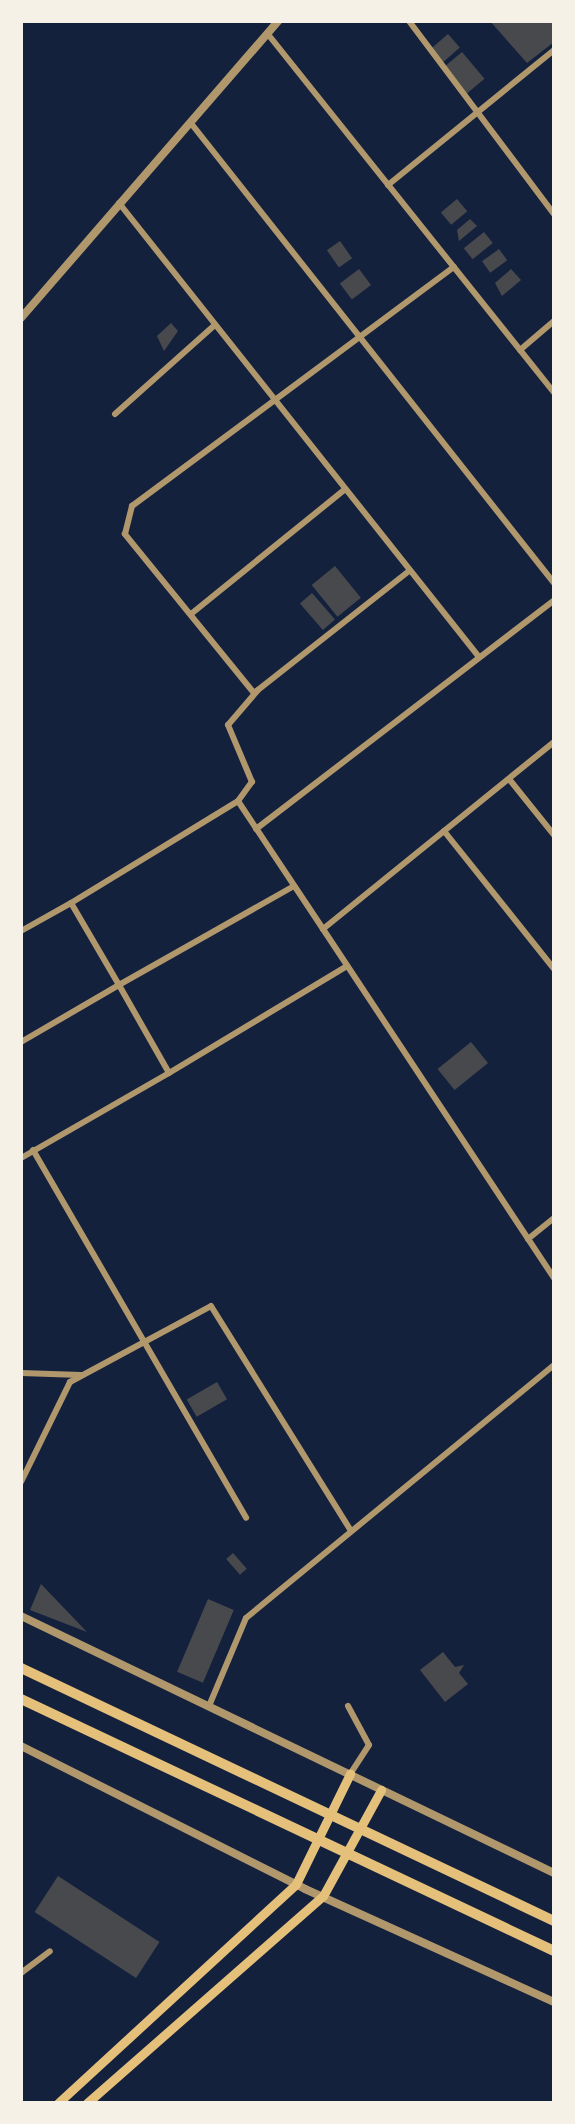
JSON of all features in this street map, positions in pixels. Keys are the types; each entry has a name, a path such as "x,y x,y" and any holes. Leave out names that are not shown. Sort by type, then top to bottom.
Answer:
{"highway":[{"path":"21,1668 554,1921"},
{"path":"21,1699 554,1951"}],"main road":[{"path":"58,2103 296,1884 350,1774"},
{"path":"87,2103 323,1896 382,1790"}],"street":[{"path":"21,318 278,21"},
{"path":"409,21 475,114 554,214"},
{"path":"267,33 554,393"},
{"path":"388,185 554,50"},
{"path":"190,122 554,583"},
{"path":"120,203 277,401 343,491 480,657"},
{"path":"258,690 254,693 125,534 132,506 277,401 360,334 454,267"},
{"path":"520,350 554,321"},
{"path":"115,414 215,325"},
{"path":"191,614 343,491"},
{"path":"21,931 237,801 252,782 228,725 258,690 409,571"},
{"path":"256,829 554,600"},
{"path":"323,929 554,742"},
{"path":"509,779 554,835"},
{"path":"237,801 554,1278"},
{"path":"444,831 554,970"},
{"path":"21,1042 294,886"},
{"path":"71,903 169,1073"},
{"path":"21,1158 347,967"},
{"path":"33,1150 147,1340 246,1518"},
{"path":"528,1239 554,1219"},
{"path":"21,1482 70,1382 211,1306 351,1531"},
{"path":"209,1706 246,1618 554,1365"},
{"path":"21,1373 82,1376"},
{"path":"21,1616 554,1873"},
{"path":"348,1706 369,1745 350,1774"},
{"path":"21,1746 296,1884 554,2002"},
{"path":"21,1973 50,1951"}],"building":[{"path":"490,21 554,21 554,42 527,63"},
{"path":"448,34 460,48 442,63 431,49"},
{"path":"462,52 484,79 467,94 444,67"},
{"path":"457,199 467,211 451,225 441,212"},
{"path":"470,219 477,226 459,241 457,230"},
{"path":"484,232 493,243 473,259 464,248"},
{"path":"340,241 352,258 339,267 327,250"},
{"path":"499,249 507,260 490,273 482,261"},
{"path":"359,269 371,285 352,299 340,283"},
{"path":"511,269 521,280 502,296 495,283"},
{"path":"171,323 178,331 164,351 157,336"},
{"path":"335,566 361,598 337,617 312,585"},
{"path":"312,593 335,619 323,630 300,603"},
{"path":"471,1042 488,1063 455,1090 438,1069"},
{"path":"217,1382 227,1399 197,1417 187,1400"},
{"path":"233,1553 247,1569 240,1575 226,1559"},
{"path":"41,1584 87,1632 30,1610"},
{"path":"208,1599 234,1610 203,1683 177,1672"},
{"path":"443,1652 455,1667 464,1665 459,1673 468,1684 445,1702 420,1670"},
{"path":"58,1876 159,1942 136,1978 35,1912"}]}
